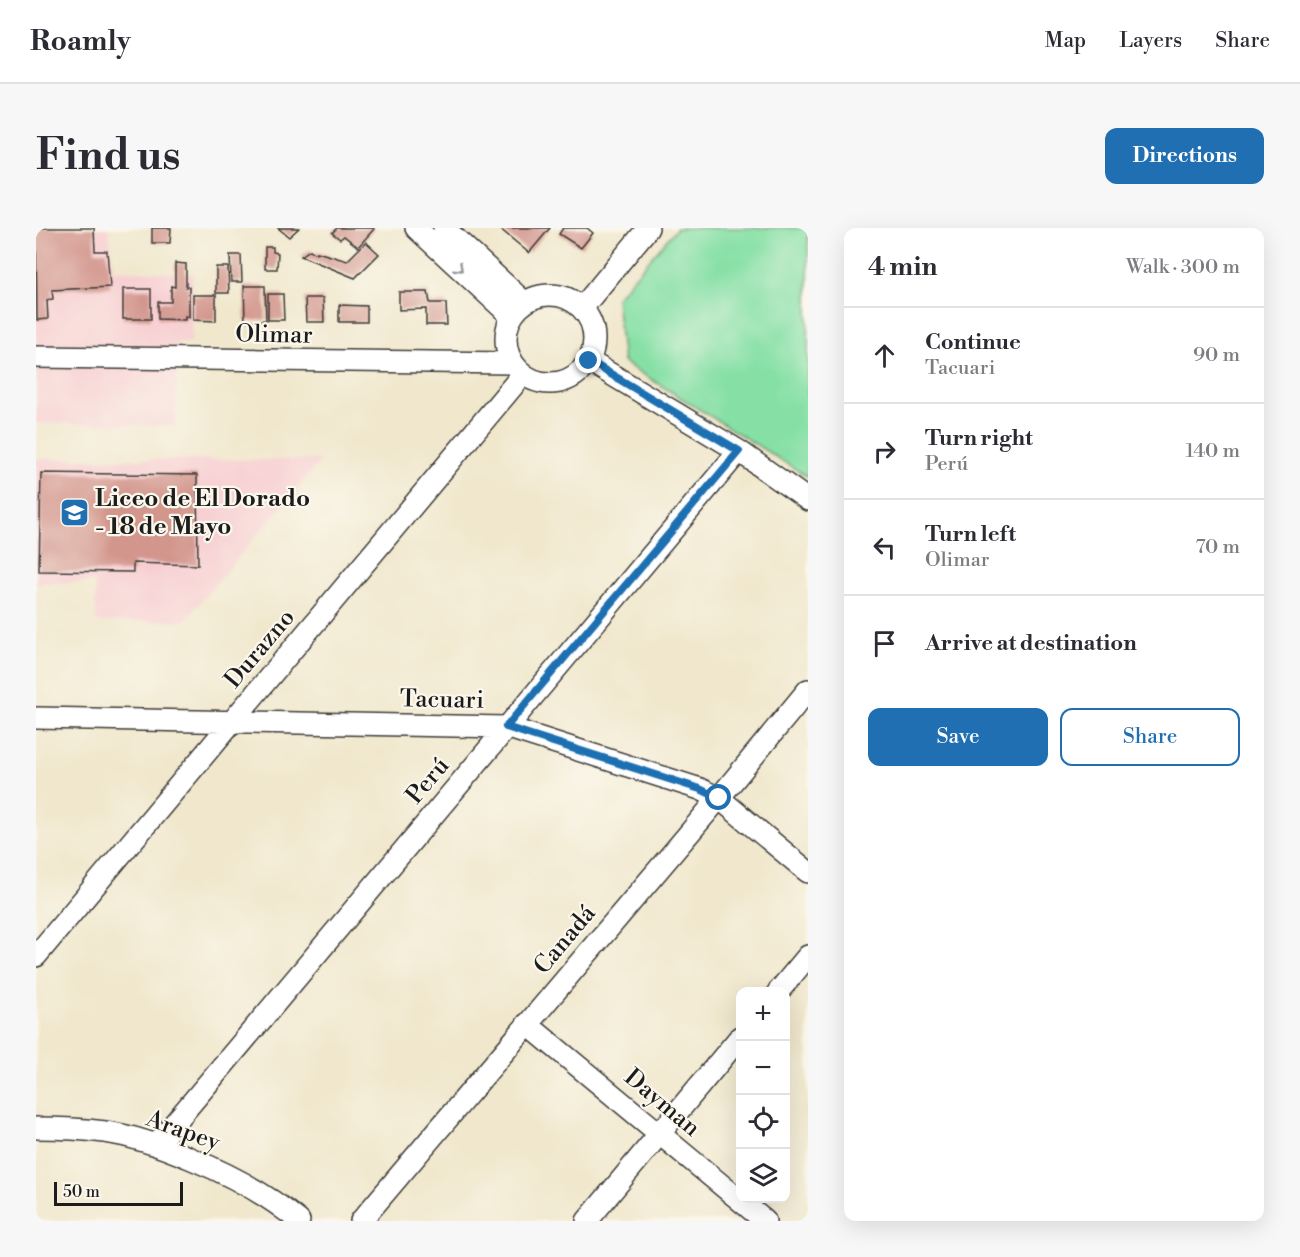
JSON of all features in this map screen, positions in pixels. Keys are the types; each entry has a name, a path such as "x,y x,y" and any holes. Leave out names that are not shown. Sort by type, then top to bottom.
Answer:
{"street":[{"path":"416,228 518,309"},
{"path":"444,228 518,309"},
{"path":"582,308 648,228"},
{"path":"544,295 564,296 582,308 592,324 595,343 589,361 579,373 566,381 551,384 536,381 517,369 506,348 506,332 518,309 544,295"},
{"name":"Olimar","path":"36,357 517,369"},
{"path":"589,361 739,451 808,500"},
{"name":"Durazno","path":"36,956 232,722 517,369"},
{"name":"Perú","path":"157,1144 739,451"},
{"name":"Canadá","path":"360,1221 808,690"},
{"name":"Tacuari","path":"36,718 506,727 700,789 719,798 808,873"},
{"path":"782,987 808,956"},
{"name":"Dayman","path":"527,1024 765,1221"},
{"path":"587,1221 738,1041"},
{"name":"Arapey","path":"36,1128 106,1132 157,1144 244,1183 285,1209 299,1221"}],"shaded area":[{"path":"36,228 108,228 114,270 193,274 191,342 177,343 176,426 36,423"},
{"path":"36,459 321,460 184,621 96,622 95,582 36,583"}],"green space":[{"path":"677,228 808,228 808,477 623,362 616,298"}],"building":[{"path":"36,228 94,228 95,251 107,251 110,287 52,290 53,299 47,300 48,319 37,320"},
{"path":"152,228 171,228 170,243 152,243"},
{"path":"278,228 299,228 289,237"},
{"path":"337,228 374,229 358,247 344,236 340,239 332,233"},
{"path":"499,228 550,228 529,253"},
{"path":"563,228 587,228 593,233 581,248 559,234"},
{"path":"366,242 379,254 355,278 301,256 310,250 316,254 317,252 347,261"},
{"path":"265,247 273,247 273,252 278,253 277,269 265,269"},
{"path":"230,255 241,255 242,282 231,282"},
{"path":"175,263 186,264 189,317 185,316 185,320 158,319 158,302 171,302 171,286 175,287"},
{"path":"216,267 228,267 229,293 216,293"},
{"path":"244,286 265,286 266,320 245,321"},
{"path":"123,289 151,289 151,319 123,319"},
{"path":"399,292 428,292 430,303 446,303 447,325 426,325 426,309 399,310"},
{"path":"268,294 283,294 284,320 268,320"},
{"path":"193,295 216,295 216,321 193,320"},
{"path":"305,298 323,298 324,322 306,322"},
{"path":"339,305 367,306 367,322 339,322"},
{"path":"41,473 197,475 198,565 133,563 133,572 39,571"}],"place":[{"name":"Liceo de El Dorado - 18 de Mayo","path":"74,513"}],"route":[{"path":"589,361 739,451 506,727 700,789 719,798"}]}
